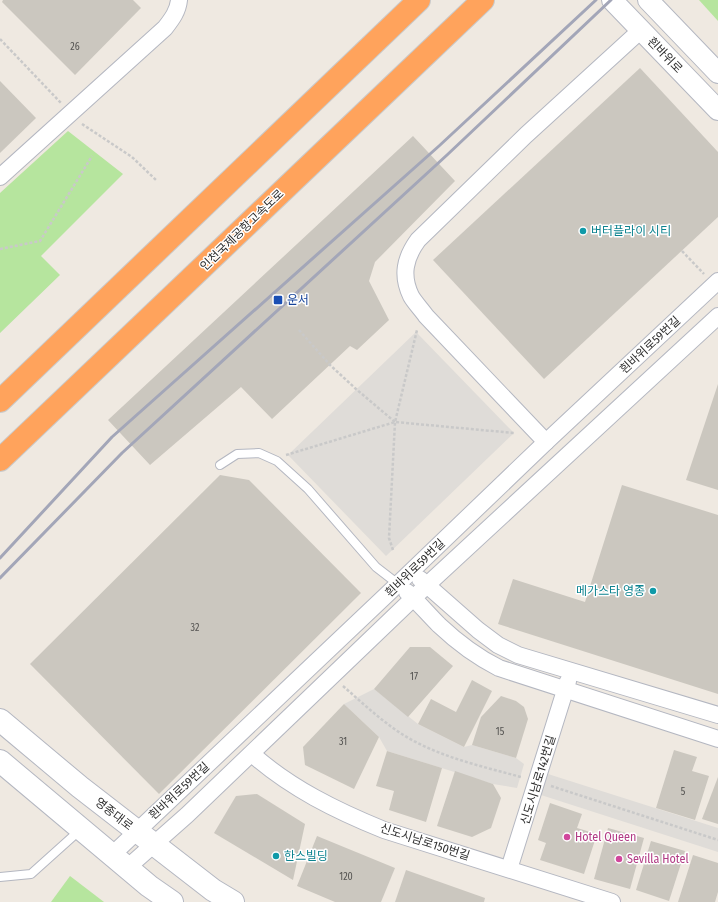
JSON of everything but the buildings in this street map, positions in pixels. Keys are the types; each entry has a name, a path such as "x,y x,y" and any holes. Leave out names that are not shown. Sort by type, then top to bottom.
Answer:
{"highway":[{"path":"0,401 419,0"},
{"name":"인천국제공항고속도로","path":"0,460 483,0"}],"main road":[{"name":"영종대로","path":"0,720 80,787 213,890 233,902"},
{"path":"0,761 149,886 172,902"}],"street":[{"path":"0,178 165,28 173,18 179,0"},
{"name":"흰바위로","path":"612,0 718,110"},
{"path":"648,0 718,73"},
{"path":"546,442 426,316 411,296 404,272 410,250 418,240 526,135 641,30"},
{"name":"흰바위로59번길","path":"119,861 137,831 546,442 716,283"},
{"name":"흰바위로59번길","path":"119,861 154,844 187,815 427,585 718,316"},
{"path":"411,571 462,617 498,645 518,655 718,715"},
{"path":"398,584 461,645 483,660 499,668 565,691 718,739"},
{"name":"신도시남로142번길","path":"509,869 572,671"},
{"name":"신도시남로150번길","path":"252,754 270,770 324,804 359,820 384,830 612,902"}],"lane":[{"path":"220,465 237,454 259,453 277,461 308,489 376,567 398,584"},
{"path":"0,877 31,874 81,830"}],"path":[{"path":"0,39 61,104"},
{"path":"82,124 132,157 156,180"},
{"path":"0,249 40,242 92,156"},
{"path":"682,251 716,283"},
{"path":"393,550 389,538 395,422 416,332 426,316"},
{"path":"299,330 330,365 395,422"},
{"path":"277,461 288,454 395,422 514,433 527,421"},
{"path":"332,676 393,728 409,738 456,759 537,782 718,840"}],"green space":[{"path":"699,0 718,0 718,21"},
{"path":"68,131 123,174 41,256 60,275 0,333 0,193"},
{"path":"70,876 104,902 51,902"}],"shaded area":[{"path":"416,332 514,433 386,556 288,455"},
{"path":"374,689 418,724 464,747 472,745 516,758 524,764 517,788 493,784 387,751 379,737 344,704"},
{"path":"548,774 718,828 718,852 541,795"}],"railway":[{"path":"0,558 112,437 439,146 596,0"},
{"path":"0,578 122,453 447,155 611,0"}],"place":[{"name":"버터플라이 시티","path":"583,231"},
{"name":"운서","path":"278,300"},
{"name":"메가스타 영종","path":"653,591"},
{"name":"Hotel Queen","path":"567,837"},
{"name":"한스빌딩","path":"276,856"},
{"name":"Sevilla Hotel","path":"619,859"}]}
